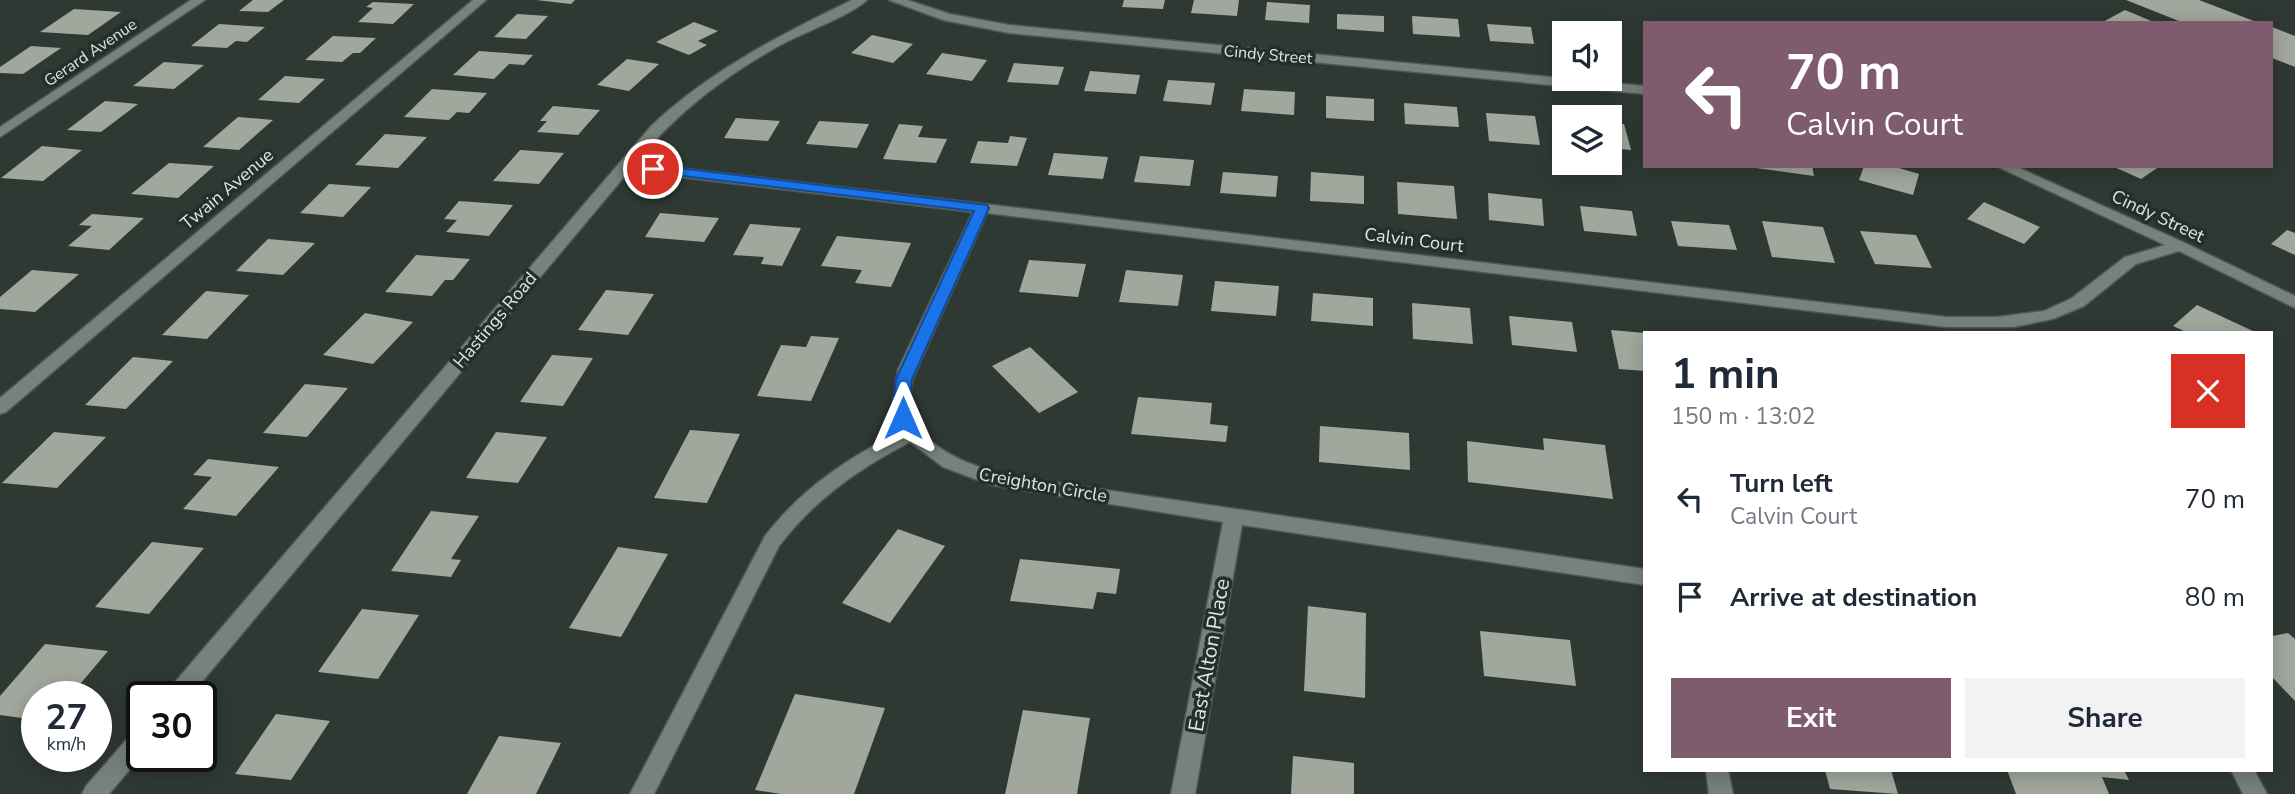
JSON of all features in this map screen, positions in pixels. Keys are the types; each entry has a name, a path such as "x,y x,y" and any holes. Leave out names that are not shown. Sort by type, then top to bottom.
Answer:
{"street":[{"name":"Gerard Avenue","path":"0,132 199,0"},
{"name":"Twain Avenue","path":"0,408 480,0"},
{"name":"Hastings Road","path":"190,681 678,107 766,47 861,0"},
{"name":"Cindy Street","path":"895,0 947,17 1009,29 1643,90"},
{"name":"Calvin Court","path":"626,166 1919,318 1981,323 2019,321 2051,314 2077,303 2138,257 2180,246"},
{"name":"Cindy Street","path":"2007,168 2180,246 2295,303"},
{"path":"642,794 772,541 792,513 816,489 845,468 912,433 903,418 901,400 904,379 982,208"},
{"name":"Creighton Circle","path":"912,433 941,458 984,478 1643,577"},
{"name":"East Alton Place","path":"1183,794 1234,516"},
{"path":"94,794 126,757"},
{"path":"1717,772 1721,794"},
{"path":"2243,772 2255,794"}],"building":[{"path":"253,0 284,0 268,12 239,11"},
{"path":"536,0 575,0 571,4"},
{"path":"1124,0 1165,0 1163,9 1122,7"},
{"path":"1194,0 1239,0 1237,16 1191,13"},
{"path":"2126,0 2199,0 2254,21 2179,21"},
{"path":"373,2 414,4 393,24 358,22 373,8 366,7"},
{"path":"1267,2 1310,5 1309,23 1265,20"},
{"path":"74,9 121,12 88,35 40,32"},
{"path":"2125,10 2151,21 2105,21"},
{"path":"517,14 548,16 526,39 494,37"},
{"path":"1337,14 1384,16 1384,32 1337,29"},
{"path":"1412,16 1458,19 1460,37 1413,34"},
{"path":"694,22 718,31 698,41 707,45 689,55 656,42"},
{"path":"219,24 265,27 247,42 236,41 227,48 191,46"},
{"path":"1487,24 1531,27 1534,44 1490,41"},
{"path":"2273,27 2295,36 2295,67 2273,58"},
{"path":"872,35 913,44 893,63 851,53"},
{"path":"333,36 376,38 360,53 353,53 342,62 305,60"},
{"path":"31,46 61,48 23,74 0,73 0,67"},
{"path":"479,51 533,55 524,65 509,64 494,79 453,75"},
{"path":"942,53 987,60 972,81 926,74"},
{"path":"627,59 659,64 629,91 597,85"},
{"path":"164,62 204,65 174,89 133,86"},
{"path":"1014,63 1064,67 1058,85 1007,82"},
{"path":"1090,71 1140,75 1136,94 1084,91"},
{"path":"285,76 325,79 299,103 258,100"},
{"path":"1168,80 1215,83 1211,105 1163,101"},
{"path":"432,89 487,93 469,113 457,112 449,120 404,117"},
{"path":"1244,89 1295,92 1294,115 1241,111"},
{"path":"1326,96 1374,99 1374,121 1326,118"},
{"path":"105,101 138,104 101,132 67,130"},
{"path":"1404,103 1457,107 1459,127 1405,124"},
{"path":"553,106 600,110 578,135 537,132 547,121 540,121"},
{"path":"1486,113 1535,116 1540,145 1489,141"},
{"path":"238,117 273,120 239,150 203,147"},
{"path":"736,118 780,121 768,141 724,138"},
{"path":"819,121 869,124 857,148 806,144"},
{"path":"899,124 923,126 918,137 947,139 936,163 883,159"},
{"path":"1622,124 1624,124 1631,150 1622,149"},
{"path":"385,134 427,137 398,168 355,165"},
{"path":"1010,136 1027,138 1017,166 970,163 978,141 1008,143"},
{"path":"42,146 82,150 43,181 1,178"},
{"path":"520,150 564,153 539,184 493,181"},
{"path":"1054,153 1108,157 1103,179 1048,175"},
{"path":"1140,156 1194,160 1190,186 1134,182"},
{"path":"169,163 214,166 178,198 131,194"},
{"path":"1756,168 1812,168 1814,176"},
{"path":"1863,168 1899,168 1919,174 1913,195 1859,180"},
{"path":"2116,168 2157,168 2141,179"},
{"path":"1223,172 1278,176 1276,197 1220,193"},
{"path":"1311,172 1364,176 1364,204 1310,201"},
{"path":"1397,182 1454,186 1457,219 1398,214"},
{"path":"329,184 371,187 343,217 300,213"},
{"path":"1488,193 1542,199 1544,226 1489,220"},
{"path":"459,201 513,205 489,236 446,232 457,220 444,219"},
{"path":"1984,202 2040,227 2024,244 1967,219"},
{"path":"1580,206 1632,211 1637,236 1584,231"},
{"path":"660,213 719,218 704,242 645,237"},
{"path":"92,214 144,218 109,250 68,246 92,226 79,225"},
{"path":"1671,221 1729,225 1737,250 1678,246"},
{"path":"1762,221 1823,227 1835,263 1772,257"},
{"path":"750,224 801,228 782,266 761,264 764,257 733,255"},
{"path":"2287,230 2295,233 2295,255 2271,244"},
{"path":"1860,231 1916,235 1932,268 1875,264"},
{"path":"837,236 911,243 891,287 855,283 862,270 821,266"},
{"path":"268,239 315,243 283,275 236,271"},
{"path":"416,255 470,259 453,280 445,280 432,296 385,292"},
{"path":"1029,260 1086,264 1078,297 1019,292"},
{"path":"32,270 79,274 35,312 0,309 0,297"},
{"path":"1126,270 1183,275 1178,306 1119,302"},
{"path":"1215,281 1279,286 1276,316 1211,311"},
{"path":"606,290 654,294 628,335 578,330"},
{"path":"206,291 249,295 207,339 162,335"},
{"path":"1313,293 1373,298 1373,326 1311,321"},
{"path":"1412,303 1470,308 1473,344 1413,339"},
{"path":"2197,305 2253,331 2184,331 2173,326"},
{"path":"365,313 413,322 373,364 323,355"},
{"path":"1509,316 1572,322 1577,352 1512,345"},
{"path":"1611,330 1643,333 1643,371 1619,369"},
{"path":"811,336 839,338 811,401 757,396 781,345 806,347"},
{"path":"1030,347 1078,392 1039,413 992,366"},
{"path":"552,355 593,358 563,406 520,402"},
{"path":"133,357 173,361 126,409 85,405"},
{"path":"305,384 348,388 307,437 263,433"},
{"path":"1138,397 1212,403 1210,424 1228,426 1226,442 1131,434"},
{"path":"1320,426 1409,433 1410,470 1319,462"},
{"path":"690,430 740,434 707,503 654,498"},
{"path":"54,432 106,437 57,488 2,483"},
{"path":"496,432 547,437 518,483 466,478"},
{"path":"1543,438 1605,445 1613,499 1468,482 1467,441 1544,450"},
{"path":"208,459 279,467 236,516 183,509 212,477 193,475"},
{"path":"431,511 479,516 451,559 461,560 451,577 391,571"},
{"path":"898,529 945,546 890,623 842,603"},
{"path":"152,542 204,548 149,614 95,607"},
{"path":"618,547 668,554 621,637 569,628"},
{"path":"1020,559 1120,569 1116,594 1097,592 1093,609 1010,601"},
{"path":"1308,606 1366,613 1365,698 1304,691"},
{"path":"362,609 419,615 378,679 318,672"},
{"path":"1480,631 1570,640 1576,686 1484,676"},
{"path":"2288,633 2295,639 2295,701 2273,678 2273,636"},
{"path":"45,644 108,651 83,681 21,681 21,718 0,715 0,696"},
{"path":"795,694 885,708 854,794 781,794 755,790"},
{"path":"1023,710 1090,718 1077,794 1005,794"},
{"path":"276,714 330,721 291,780 235,774"},
{"path":"499,736 561,743 536,794 467,794"},
{"path":"1293,756 1354,763 1354,794 1291,794"},
{"path":"1826,772 1892,772 1898,794 1830,789"},
{"path":"2008,772 2125,772 2129,780 2102,777 2109,794 2016,794"}],"route":[{"path":"653,169 982,208 912,357 904,379 901,400 903,418"}]}
